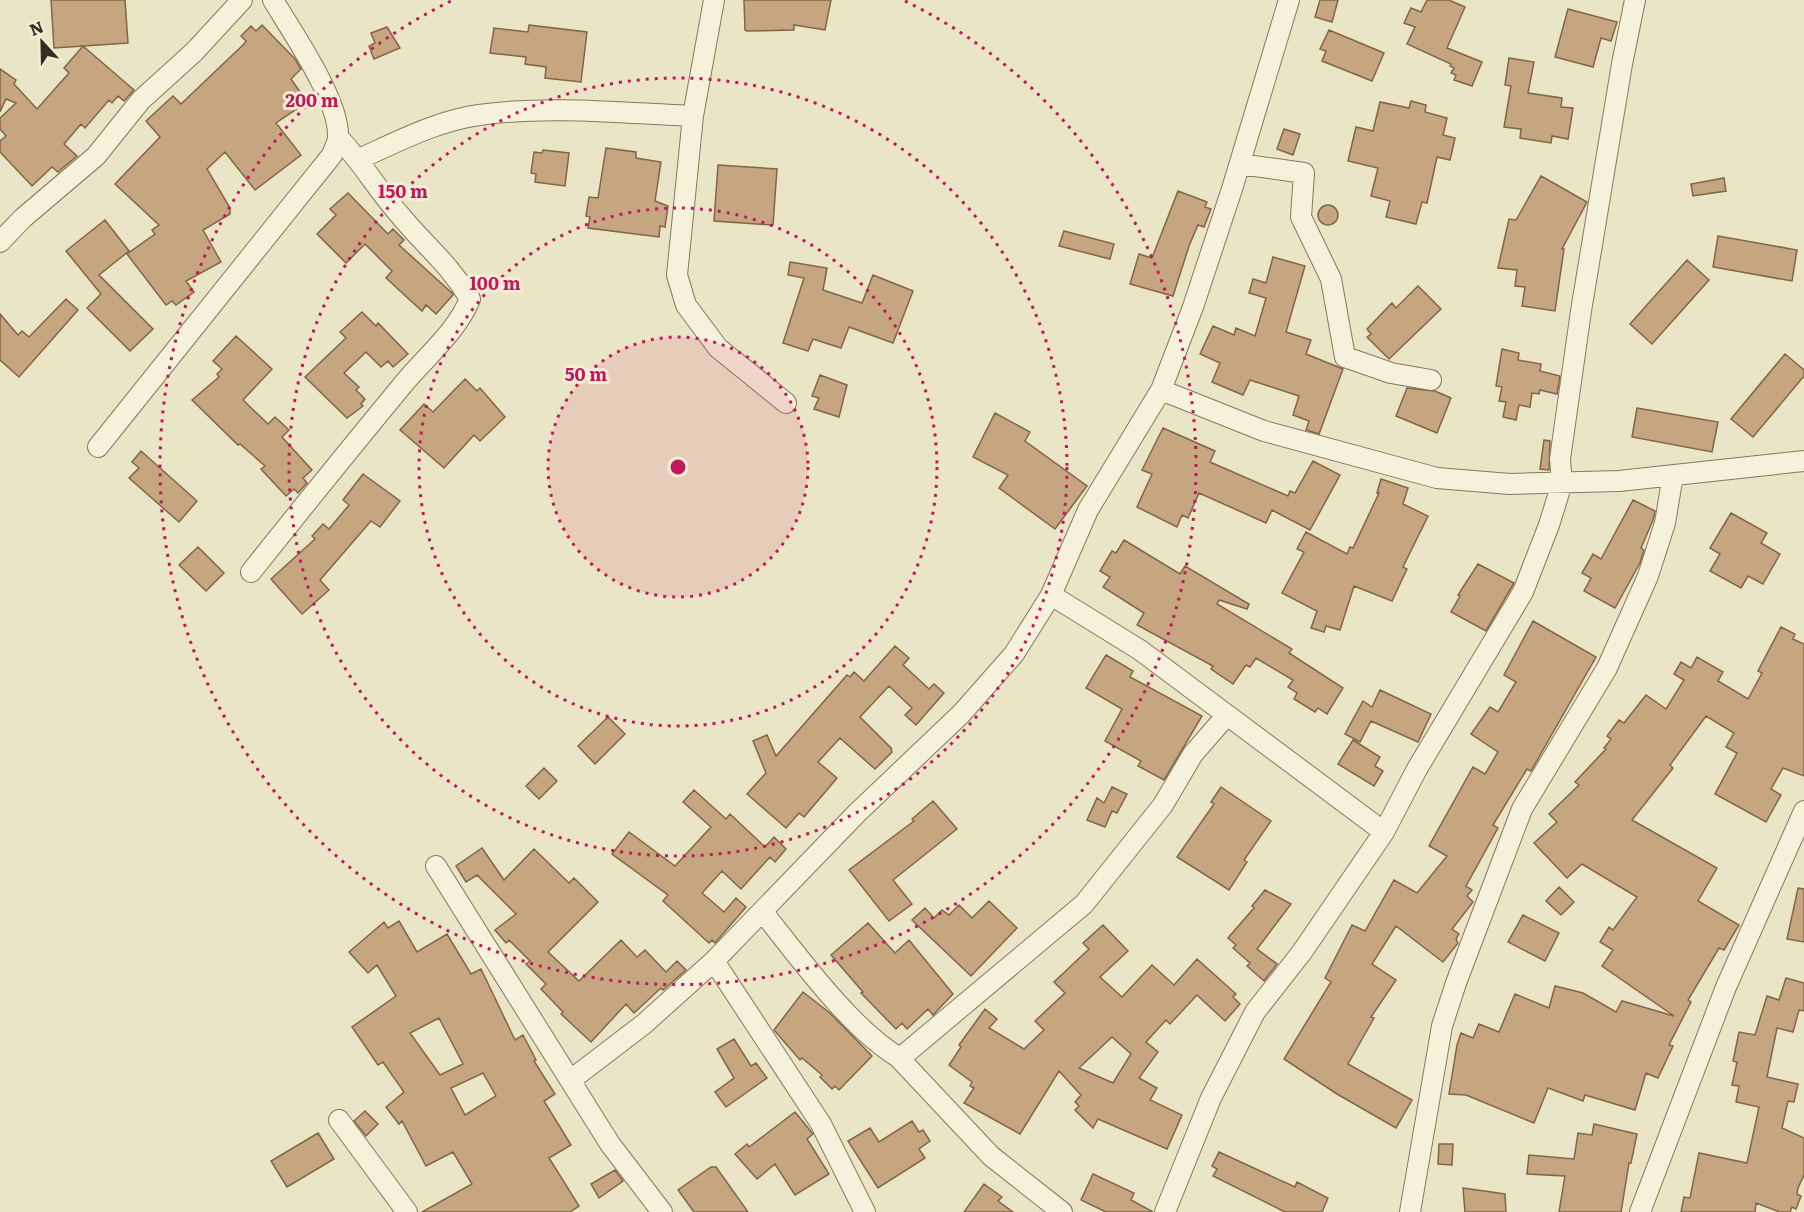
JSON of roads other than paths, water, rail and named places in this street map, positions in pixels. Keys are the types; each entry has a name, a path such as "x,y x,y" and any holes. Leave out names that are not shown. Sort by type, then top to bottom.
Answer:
{"street":[{"path":"0,242 23,218 96,156 141,100 194,52 242,0"},
{"path":"98,447 333,154 338,137 332,110 313,68 273,0"},
{"path":"714,0 693,116 677,275 686,305 718,348 786,403"},
{"path":"572,1079 644,1024 714,961 857,813 961,714 1014,654 1051,595 1088,510 1161,390 1193,307 1240,164 1289,0"},
{"path":"1165,1212 1206,1108 1255,1012 1302,952 1384,832 1417,769 1523,592 1549,525 1562,483 1560,459 1575,355 1622,64 1635,0"},
{"path":"358,159 446,123 478,115 549,111 693,116"},
{"path":"251,572 334,467 426,357 464,316 470,299 456,276 399,214 358,159 338,137"},
{"path":"1240,164 1304,173 1301,217 1331,279 1345,357 1391,373 1431,380"},
{"path":"1161,390 1264,431 1437,478 1510,484 1619,481 1804,461"},
{"path":"1410,1212 1443,1026 1456,983 1522,809 1607,668 1648,576 1665,523 1673,475"},
{"path":"1051,595 1140,650 1384,832"},
{"path":"897,1057 905,1054 1084,904 1163,805 1193,754 1227,715"},
{"path":"1640,1212 1726,987 1804,811"},
{"path":"436,866 572,1079 610,1144 662,1212"},
{"path":"762,911 861,1027 897,1057 991,1156 1062,1212"},
{"path":"714,961 821,1124 865,1212"},
{"path":"339,1120 406,1212"}]}
